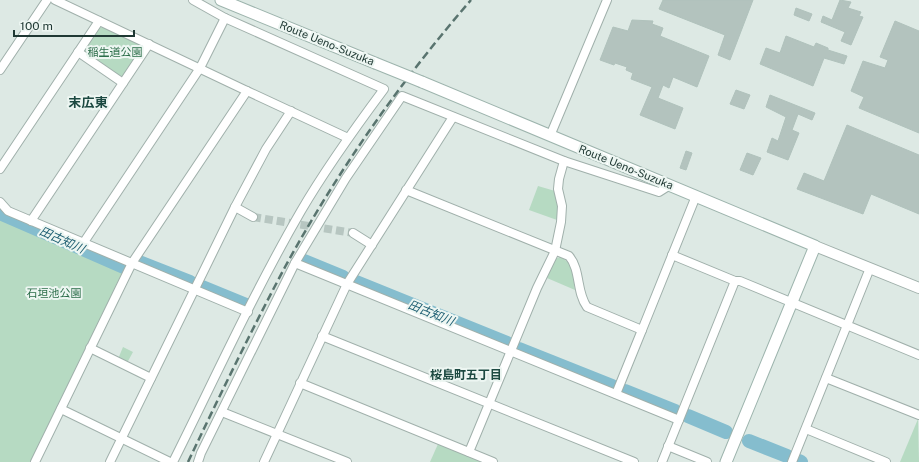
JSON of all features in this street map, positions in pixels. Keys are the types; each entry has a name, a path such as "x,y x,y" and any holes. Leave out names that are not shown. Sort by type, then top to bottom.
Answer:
{"main road":[{"name":"Route Ueno-Suzuka","path":"221,0 815,246"},
{"path":"726,462 815,246"}],"street":[{"path":"0,70 47,0"},
{"path":"55,0 75,4 99,21 200,68 247,92 348,138"},
{"path":"61,409 172,462 301,210 348,138 384,88 225,18 194,0"},
{"path":"550,136 607,0"},
{"path":"84,242 200,68 225,18"},
{"path":"0,169 99,21"},
{"path":"32,220 149,44"},
{"path":"78,52 123,83"},
{"path":"35,462 132,263 247,92"},
{"path":"198,462 201,453 295,263 346,178 402,96 564,161 659,192 670,185"},
{"path":"110,462 235,207 266,149 291,111"},
{"path":"264,462 347,284 453,117"},
{"path":"469,452 537,288 555,251 561,222 562,206 558,189 558,179 564,161"},
{"path":"406,190 568,256 574,262 582,300 587,307 642,330"},
{"path":"616,394 696,196"},
{"path":"0,202 8,211 248,312"},
{"path":"235,207 253,217"},
{"path":"353,233 372,244"},
{"path":"815,246 919,288"},
{"path":"672,255 735,281 740,281 793,302 919,355"},
{"path":"295,263 679,420"},
{"path":"792,462 848,326 870,268"},
{"path":"662,462 735,281"},
{"path":"322,336 634,462"},
{"path":"90,348 151,378"},
{"path":"826,378 919,415"},
{"path":"300,383 493,462"},
{"path":"222,412 346,462"},
{"path":"806,429 886,462"},
{"path":"668,446 707,462"}],"green space":[{"name":"稲生道公園","path":"105,27 142,44 142,49 122,79 82,52 98,28"},
{"path":"538,186 555,191 558,208 557,220 529,210"},
{"name":"石垣池公園","path":"0,213 123,264 126,269 31,462 0,462"},
{"path":"560,257 568,263 572,270 575,290 547,278 555,259"},
{"path":"123,347 133,352 127,363 118,359"},
{"path":"918,419 919,462 900,462"},
{"path":"438,444 484,462 430,462"}],"building":[{"path":"663,0 753,0 730,60 718,55 725,35 659,9"},
{"path":"840,0 851,2 848,8 861,12 859,16 863,17 851,45 841,41 845,32 821,22 823,16 832,20"},
{"path":"796,8 812,14 809,21 794,15"},
{"path":"632,20 653,21 652,24 663,28 660,36 709,56 697,87 673,77 669,88 663,85 658,98 683,108 675,129 640,115 652,87 631,79 633,73 626,70 627,67 615,63 614,65 600,60 613,27 628,31"},
{"path":"895,21 919,31 919,133 859,108 864,97 851,91 863,61 885,68 888,60 880,57"},
{"path":"786,36 814,47 816,43 828,48 828,50 847,56 844,64 824,58 813,86 760,64 766,48 780,53"},
{"path":"736,90 750,95 744,109 730,104"},
{"path":"770,95 815,113 812,120 798,114 792,130 799,133 788,160 767,152 772,138 778,141 786,117 766,107"},
{"path":"847,125 919,155 919,214 871,194 863,214 797,189 804,173 824,181"},
{"path":"686,151 692,153 686,170 680,168"},
{"path":"747,153 761,158 753,175 740,170"}],"waterway":[{"name":"田古知川","path":"0,213 124,267"},
{"name":"田古知川","path":"304,261 343,277"},
{"name":"田古知川","path":"139,262 190,282"},
{"name":"田古知川","path":"356,282 507,343"},
{"name":"田古知川","path":"202,287 246,305"},
{"name":"田古知川","path":"519,349 612,386"},
{"name":"田古知川","path":"625,391 675,411"},
{"name":"田古知川","path":"688,416 726,432"},
{"name":"田古知川","path":"749,441 787,456"}],"tunnel":[{"path":"253,217 353,233"}],"railway":[{"path":"188,462 272,291 326,197 348,162 395,95 419,63 471,0"}],"district":[{"name":"末広東","path":"88,102"},
{"name":"桜島町五丁目","path":"466,375"}]}
